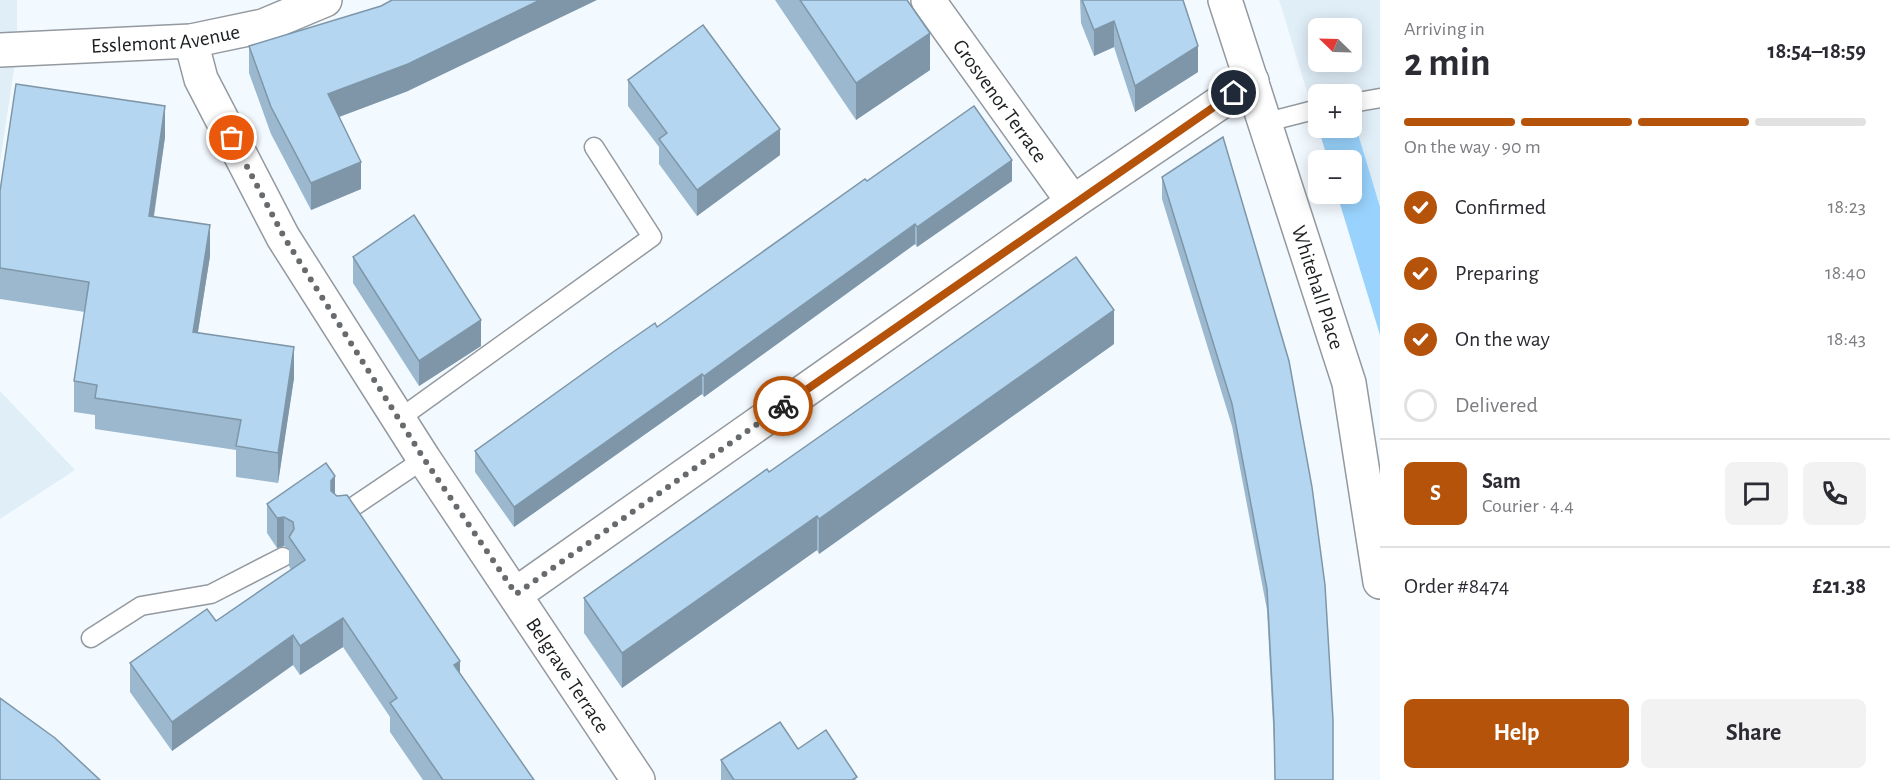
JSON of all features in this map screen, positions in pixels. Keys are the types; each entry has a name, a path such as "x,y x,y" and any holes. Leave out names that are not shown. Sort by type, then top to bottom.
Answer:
{"street":[{"name":"Esslemont Avenue","path":"0,50 191,41 263,26 325,0"},
{"name":"Grosvenor Terrace","path":"928,0 1073,202"},
{"name":"Whitehall Place","path":"1225,0 1267,122 1349,383 1380,582"},
{"name":"Belgrave Terrace","path":"191,41 201,79 284,237 424,459 638,780"},
{"path":"516,594 1073,202 1252,81"}],"lane":[{"path":"1362,101 1380,98"},
{"path":"1267,122 1308,112"},
{"path":"399,419 652,237 594,147"},
{"path":"341,515 424,459"},
{"path":"91,638 141,606 211,594 283,556"}],"shaded area":[{"path":"0,0 17,0 17,49 0,162"},
{"path":"1279,0 1380,0 1380,335 1340,204 1362,204 1362,150 1325,150 1321,138 1362,138 1362,84 1308,84 1308,94"},
{"path":"1321,138 1359,138 1380,207 1380,335 1340,204 1362,204 1362,150 1325,150"},
{"path":"0,391 75,470 0,519"}],"building":[{"path":"392,0 540,0 408,64 328,94 361,162 311,183 271,107 249,46 381,6"},
{"path":"800,0 907,0 930,33 856,83"},
{"path":"1082,0 1183,0 1198,46 1135,86 1114,21 1094,30"},
{"path":"703,25 780,129 697,190 659,139 667,133 628,80"},
{"path":"16,84 165,106 149,216 210,225 193,332 294,347 278,453 236,446 241,420 95,398 97,385 74,381 89,282 0,268 0,191"},
{"path":"974,106 1012,160 917,227 915,224 704,376 702,374 514,507 475,451 613,352 655,323 657,327 865,179 867,181"},
{"path":"1223,137 1289,361 1312,487 1325,585 1333,720 1333,780 1275,780 1267,589 1232,404 1162,177"},
{"path":"414,215 481,320 419,361 353,257"},
{"path":"1076,257 1114,310 819,519 817,516 622,653 584,598 767,469 769,472"},
{"path":"326,463 335,476 331,481 331,491 337,496 347,495 460,661 454,665 534,780 443,780 390,703 397,698 343,618 300,646 293,635 172,722 130,663 207,609 216,621 305,560 289,537 294,529 293,522 284,517 277,518 267,504"},
{"path":"0,698 55,738 100,780 0,780"},
{"path":"780,722 798,749 826,730 857,777 852,780 734,780 721,760"}],"way so far":[{"path":"232,138 284,237 424,459 516,594 783,406"}],"route":[{"path":"783,406 1073,202 1234,93"}]}
